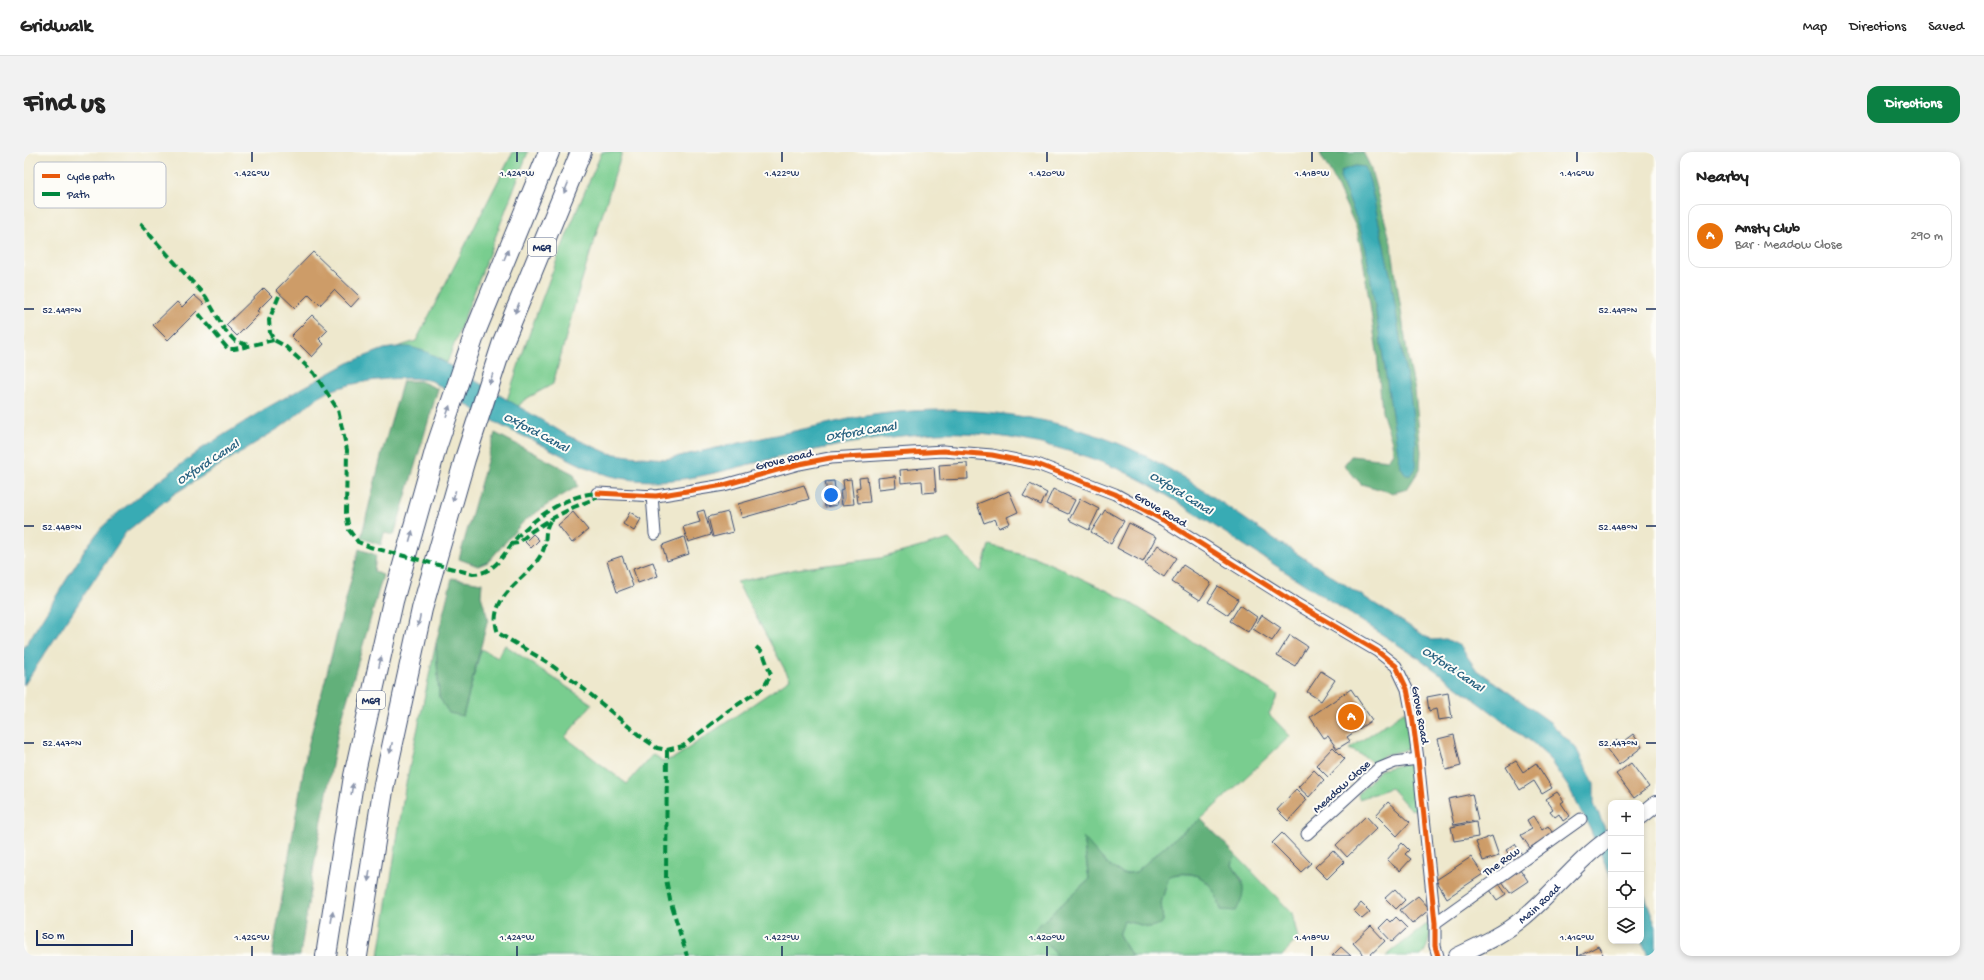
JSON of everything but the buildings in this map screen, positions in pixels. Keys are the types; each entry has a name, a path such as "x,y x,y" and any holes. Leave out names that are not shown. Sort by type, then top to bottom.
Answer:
{"highway":[{"name":"M69","path":"326,956 354,776 393,601 436,448 476,330 549,152"},
{"name":"M69","path":"357,956 384,784 422,608 465,458 503,342 581,152"}],"main road":[{"path":"1644,814 1656,804"},
{"name":"Main Road","path":"1457,956 1498,936 1524,918 1581,861 1608,839"}],"street":[{"name":"Grove Road","path":"597,493 652,495 724,485 799,464 830,458 943,450 992,455 1037,464 1115,494 1162,520 1388,659 1396,666 1407,688 1418,759 1435,923 1435,946 1438,956"},
{"path":"652,495 655,534"},
{"name":"Meadow Close","path":"1307,834 1378,769 1395,762 1418,759"},
{"name":"The Row","path":"1435,923 1581,819"}],"green space":[{"path":"513,152 528,152 447,363 423,352 410,348 397,347 416,341"},
{"path":"602,152 622,152 579,289 553,384 524,400 518,407 507,400 517,369 551,275"},
{"path":"1319,152 1363,152 1370,166 1391,243 1408,358 1415,391 1421,452 1420,469 1407,489 1393,493 1361,484 1344,465 1351,456 1388,460 1393,453 1392,442 1382,412 1377,352 1362,253 1356,227 1333,177"},
{"path":"403,381 420,381 438,389 394,535 384,533 381,545 361,538 383,449"},
{"path":"495,433 574,474 578,486 524,521 488,562 478,566 459,559"},
{"path":"949,539 981,572 989,545 1040,559 1129,602 1278,695 1269,714 1290,736 1201,819 1170,842 1136,872 1123,874 1108,865 1083,838 1089,879 1035,930 1058,956 379,956 405,788 436,643 439,697 463,716 481,649 498,658 505,645 592,704 565,737 627,784 653,754 663,761 674,758 790,679 737,582 796,569 881,558"},
{"path":"359,549 376,555 374,572 383,575 338,732 315,859 300,956 272,956 307,750"},
{"path":"452,578 482,583 481,596 488,619 463,716 449,713 439,697 436,643"},
{"path":"1405,711 1409,742 1406,750 1384,755 1374,764 1364,756 1349,749"},
{"path":"1411,762 1413,766 1416,810 1410,809 1391,788 1359,799 1358,794 1380,770"},
{"path":"1201,819 1235,854 1232,865 1240,878 1243,887 1242,897 1236,911 1221,910 1214,892 1203,879 1196,875 1179,874 1169,876 1161,903 1163,921 1161,924 1150,927 1124,921 1119,935 1132,956 1058,956 1034,930 1089,879 1083,837 1108,865 1123,874 1136,872 1170,842"},
{"path":"1235,854 1292,913 1298,938 1282,956 1132,956 1119,935 1124,921 1150,927 1163,921 1161,903 1169,876 1189,874 1204,880 1214,892 1221,910 1243,881 1232,865"},
{"path":"1427,924 1430,925 1429,937 1426,949 1421,956 1386,956"}],"water":[{"path":"1355,166 1365,167 1370,182 1391,279 1403,359 1410,394 1416,442 1415,470 1411,475 1406,475 1401,467 1398,452 1366,249 1359,225 1340,177 1341,171"},
{"name":"Oxford Canal","path":"410,347 427,352 565,434 608,453 629,456 666,459 849,419 882,414 950,410 984,412 1050,422 1115,442 1158,463 1200,488 1279,542 1431,640 1446,639 1460,646 1476,669 1550,722 1576,748 1594,784 1594,804 1608,835 1608,871 1590,829 1569,788 1547,756 1533,743 1420,659 1176,501 1137,478 1110,465 1061,449 984,434 916,434 855,442 699,476 661,481 641,481 610,476 581,465 498,424 432,381 408,378 376,380 346,386 333,390 318,398 281,427 174,494 126,532 24,685 24,648 86,548 101,528 120,511 201,449 268,407 348,363 384,349"},
{"path":"1644,893 1656,926 1656,956 1648,956 1642,944 1644,944"}],"marked path":[{"path":"140,224 206,297 224,329 235,341 248,345"},
{"path":"279,296 269,320 270,333 274,340 285,346 314,373 338,410 347,450 346,513 349,530 358,542 370,547 473,574 481,573 494,566 505,554 510,547 515,540 520,534 536,519 555,507 576,497 597,493 596,498 553,518 532,531 518,543 511,544"},
{"path":"199,314 228,349 274,340"},
{"path":"550,521 547,528 544,548 539,559 512,587 498,607 496,619 498,633 547,662 584,689 640,736 657,748 667,750 683,746 728,711 763,688 771,675 763,653 755,646"},
{"path":"667,750 666,879 670,900 687,956"}],"cycle path":[{"path":"597,493 656,496 724,485 799,464 830,458 943,451 992,455 1037,464 1115,494 1163,520 1295,603 1377,651 1396,666 1407,689 1412,715 1435,923 1435,946 1438,956"}],"place":[{"name":"Ansty Club","path":"1351,717"}]}
